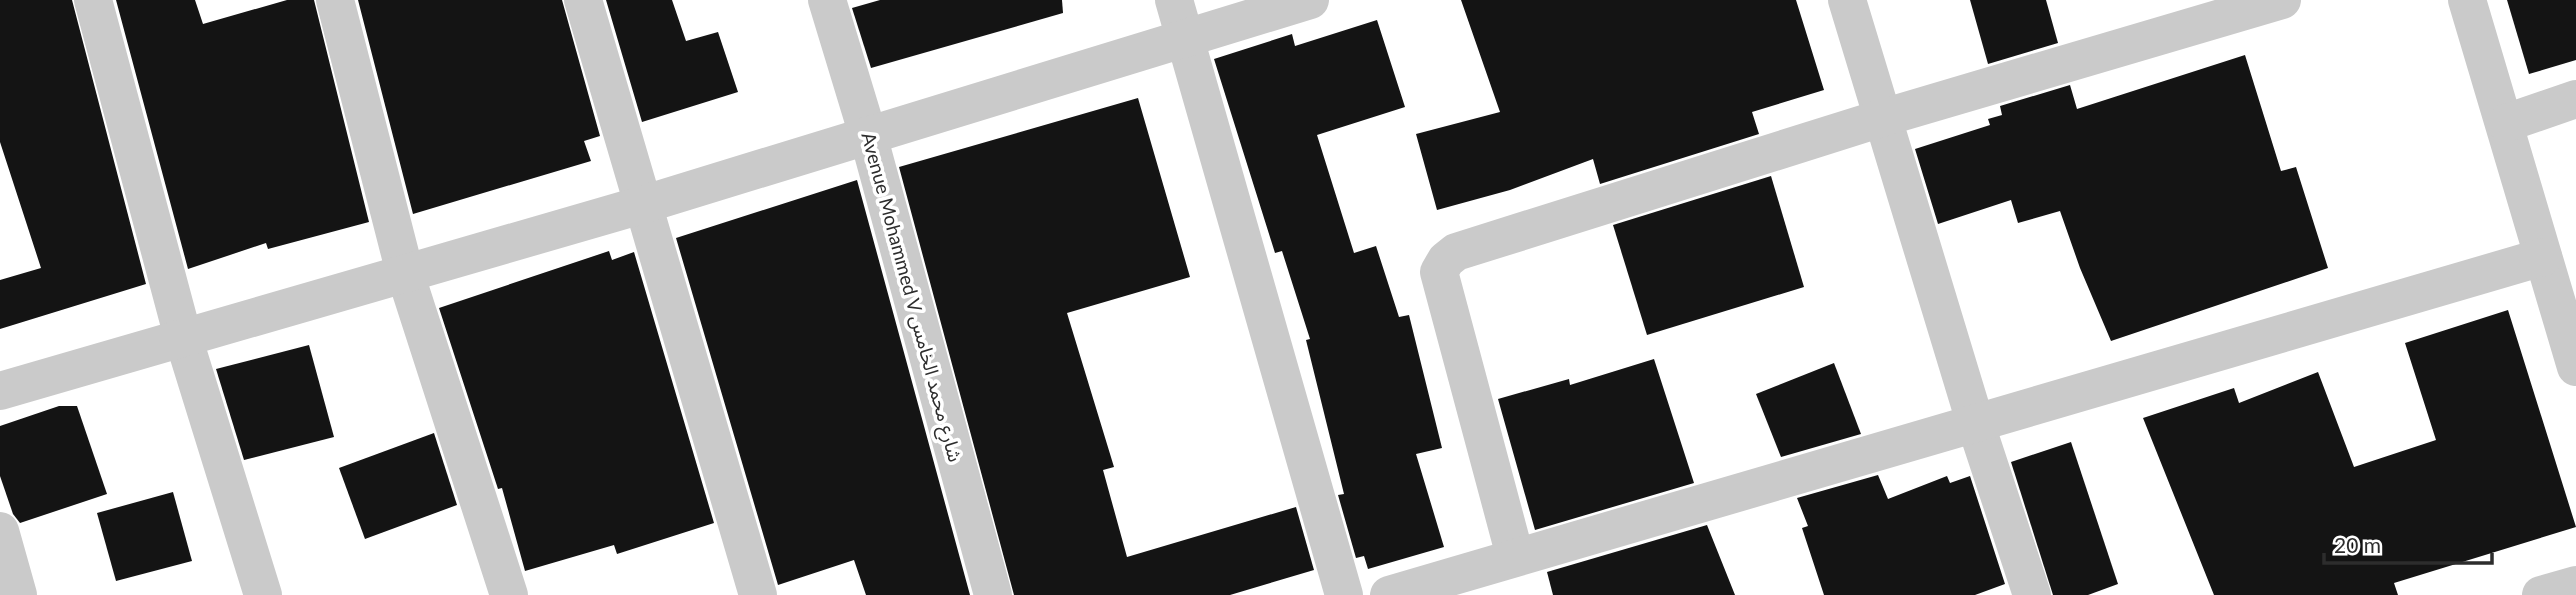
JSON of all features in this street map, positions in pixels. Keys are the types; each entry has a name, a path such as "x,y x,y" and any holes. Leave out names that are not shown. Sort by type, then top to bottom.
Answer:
{"street":[{"path":"93,0 183,337 262,595"},
{"path":"335,0 405,273 509,595"},
{"path":"583,0 758,595"},
{"name":"Avenue Mohammed V شارع محمد الخامس","path":"827,0 868,135 993,595"},
{"path":"1174,0 1344,595"},
{"path":"0,391 645,204 1310,0"},
{"path":"1847,0 1976,425 2032,595"},
{"path":"1516,556 1439,272 1446,260 1456,252 1882,118 2282,0"},
{"path":"2467,0 2506,123 2576,367"},
{"path":"2506,123 2576,99"},
{"path":"1389,595 2543,257"},
{"path":"0,531 18,595"},
{"path":"2541,595 2576,585"}],"building":[{"path":"0,0 72,0 146,284 0,329 0,280 41,268 0,142"},
{"path":"116,0 195,0 203,24 287,0 314,0 369,222 268,249 266,243 188,269"},
{"path":"358,0 562,0 600,136 584,141 591,161 413,214"},
{"path":"606,0 672,0 686,41 718,32 738,92 642,122"},
{"path":"880,0 1062,0 1063,13 871,68 852,8"},
{"path":"1461,0 1796,0 1824,90 1752,112 1759,134 1600,184 1593,159 1510,190 1437,210 1416,134 1500,112"},
{"path":"1970,0 2046,0 2058,43 1988,64"},
{"path":"2507,0 2576,0 2576,60 2529,74"},
{"path":"1377,20 1405,107 1317,135 1354,253 1376,246 1399,317 1409,315 1442,448 1416,454 1444,547 1368,569 1364,556 1356,558 1338,495 1344,494 1306,340 1310,339 1282,251 1275,253 1214,59 1292,34 1295,46"},
{"path":"2245,55 2281,171 2296,167 2328,268 2111,341 2080,268 2060,211 2018,223 2011,200 1938,224 1915,149 1990,125 1988,119 2002,115 2000,106 2070,85 2077,109"},
{"path":"1138,98 1190,277 1067,313 1114,467 1103,470 1127,557 1296,507 1314,570 1230,595 1014,595 899,167"},
{"path":"1771,176 1804,287 1647,335 1613,225"},
{"path":"857,180 970,595 866,595 854,560 778,585 676,238"},
{"path":"609,251 612,260 634,252 714,523 617,554 614,545 525,571 502,488 498,489 439,308"},
{"path":"2508,310 2576,527 2394,583 2398,595 2214,595 2143,418 2234,388 2239,403 2318,372 2354,467 2436,440 2405,343"},
{"path":"309,345 334,437 244,460 216,369"},
{"path":"1654,359 1694,483 1535,530 1498,399 1569,379 1570,385"},
{"path":"1834,363 1861,434 1781,457 1756,394"},
{"path":"59,406 77,406 107,494 20,523 13,514 0,476 0,426"},
{"path":"434,433 457,505 365,539 339,468"},
{"path":"2071,442 2118,584 2088,595 2053,595 2011,462"},
{"path":"1878,475 1888,499 1947,476 1950,483 1970,476 2005,584 1975,595 1824,595 1802,528 1808,526 1797,498"},
{"path":"173,492 192,561 116,581 97,513"},
{"path":"1707,525 1735,595 1553,595 1547,572"}]}
